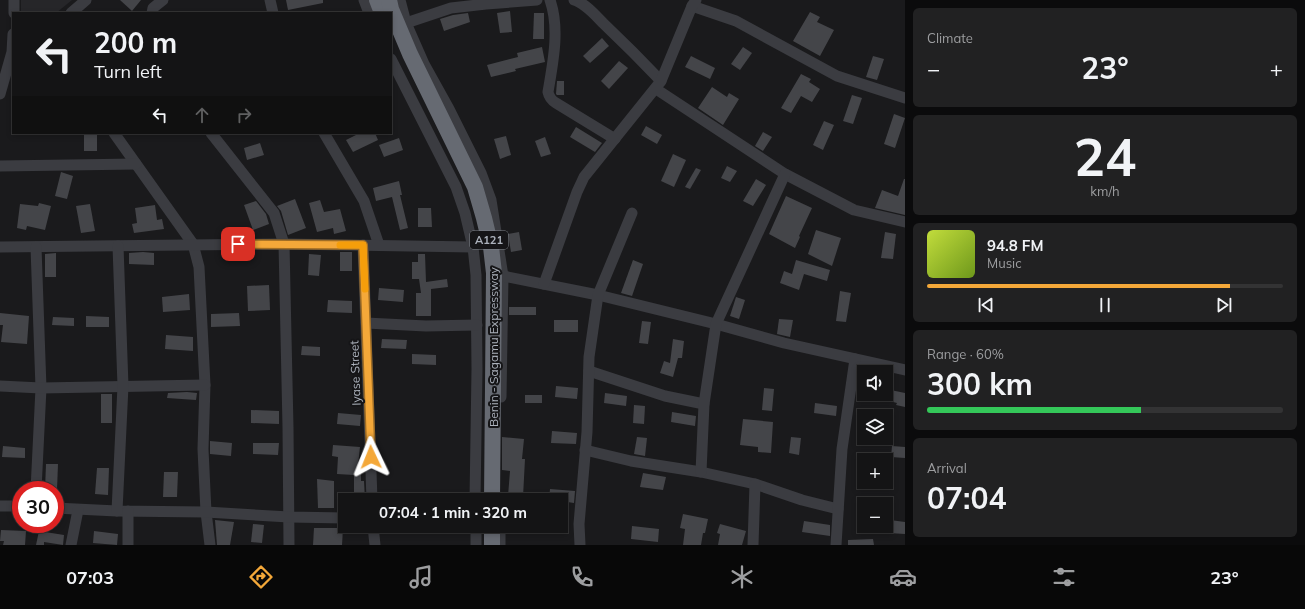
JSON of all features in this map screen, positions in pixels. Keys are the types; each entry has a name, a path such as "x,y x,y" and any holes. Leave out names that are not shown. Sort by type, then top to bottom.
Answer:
{"highway":[{"path":"377,0 382,12"},
{"name":"Benin - Sagamu Expressway","path":"389,0 391,9 410,54 475,187 491,247 494,273 492,493"},
{"name":"A121","path":"392,40 470,198 479,230 484,259 482,493"},
{"path":"482,533 482,545"},
{"path":"492,533 492,545"}],"street":[{"path":"14,0 14,12"},
{"path":"72,12 86,0"},
{"path":"152,12 153,8 162,0"},
{"path":"270,0 273,12"},
{"path":"364,0 369,12"},
{"path":"400,0 406,23 424,64 449,109 481,173 491,200 503,276 500,493"},
{"path":"406,23 451,8 537,0"},
{"path":"550,0 554,11 554,45 548,92 551,100 615,139"},
{"path":"574,0 578,1 596,16 628,46 658,85 785,174 854,210 905,222"},
{"path":"544,284 584,177 658,85 694,3 736,21 837,76 905,98"},
{"path":"0,94 4,63 12,52"},
{"path":"392,61 456,188 465,213 473,246 476,275 477,325 476,493"},
{"path":"115,134 193,244 199,267 205,385 203,449 206,512 210,545"},
{"path":"212,134 274,212 284,244 289,545"},
{"path":"325,134 364,201 379,245"},
{"path":"0,166 136,164"},
{"path":"701,472 704,404 716,324 785,174"},
{"path":"580,545 579,524 587,432 589,357 598,295 632,213"},
{"path":"0,247 193,244 473,246"},
{"name":"Iyase Street","path":"363,245 372,493"},
{"path":"118,246 123,386 123,511 128,545"},
{"path":"36,247 40,388 36,481"},
{"path":"503,276 598,295 716,324 784,343 905,370"},
{"path":"366,324 426,326 477,325"},
{"path":"836,545 842,450 855,359"},
{"path":"589,371 665,396 704,404"},
{"path":"0,386 40,388 205,385"},
{"path":"585,450 631,461 701,472 755,484 802,500 838,509"},
{"path":"753,545 755,484"},
{"path":"0,506 12,506"},
{"path":"64,509 206,512 289,517 338,518"},
{"path":"71,545 78,510"},
{"path":"373,533 374,545"},
{"path":"476,533 476,545"},
{"path":"500,533 500,545"}],"shaded area":[{"path":"21,0 72,0 57,12 21,12"}],"building":[{"path":"120,0 141,0 132,11"},
{"path":"286,0 323,0 323,3 288,10"},
{"path":"510,11 512,32 500,33 497,13"},
{"path":"810,12 820,17 817,22 834,30 820,56 793,41"},
{"path":"468,13 470,22 444,31 440,19"},
{"path":"534,13 544,13 544,39 533,39"},
{"path":"602,38 609,46 590,63 583,56"},
{"path":"542,47 545,62 515,69 516,71 491,77 487,65 518,57 517,53"},
{"path":"743,47 752,53 740,70 731,64"},
{"path":"691,56 715,68 710,79 685,67"},
{"path":"873,56 884,59 877,80 866,77"},
{"path":"619,61 628,68 609,89 601,81"},
{"path":"801,74 811,79 809,82 820,89 812,102 801,96 791,113 781,108"},
{"path":"557,81 564,81 564,95 556,94"},
{"path":"712,87 727,97 729,93 739,99 723,125 698,108"},
{"path":"852,95 862,98 853,124 843,121"},
{"path":"894,114 905,118 895,148 884,144"},
{"path":"824,121 834,125 823,150 813,145"},
{"path":"646,126 662,135 657,144 641,135"},
{"path":"576,127 602,143 595,152 570,137"},
{"path":"763,132 772,137 763,151 755,146"},
{"path":"84,134 97,134 97,151 84,151"},
{"path":"358,134 375,134 378,140 353,152 346,140"},
{"path":"506,136 511,155 500,159 494,139"},
{"path":"545,137 551,154 541,157 535,141"},
{"path":"399,138 403,150 384,157 379,145"},
{"path":"260,143 264,155 247,160 244,148"},
{"path":"673,154 686,160 674,187 661,181"},
{"path":"727,166 737,171 730,182 721,178"},
{"path":"696,168 701,170 690,189 685,187"},
{"path":"61,172 73,176 67,199 55,196"},
{"path":"756,179 766,185 753,206 743,201"},
{"path":"904,179 905,215 875,208 882,190 898,196"},
{"path":"399,181 402,195 400,195 408,228 400,230 392,197 376,201 373,188"},
{"path":"786,196 812,208 795,248 769,234"},
{"path":"295,199 306,228 288,235 281,211 277,206"},
{"path":"320,200 324,212 340,209 346,231 334,234 333,228 317,232 309,203"},
{"path":"256,201 266,214 269,224 253,230 244,205"},
{"path":"39,203 51,206 45,230 27,226 26,230 17,228 20,204 38,206"},
{"path":"90,204 95,231 81,233 76,206"},
{"path":"155,205 157,220 162,219 164,229 134,233 132,224 137,223 135,208"},
{"path":"418,208 431,208 432,227 418,227"},
{"path":"816,230 841,238 832,266 808,254"},
{"path":"519,232 522,250 511,252 508,234"},
{"path":"885,232 896,234 893,259 881,258"},
{"path":"340,252 352,252 352,271 340,271"},
{"path":"56,253 56,277 45,277 45,254"},
{"path":"129,253 154,253 154,265 129,264"},
{"path":"309,254 321,255 319,276 308,275"},
{"path":"418,254 425,254 426,282 447,279 448,287 431,289 431,316 416,316 416,293 421,293 419,279 412,279 412,262 418,262"},
{"path":"633,260 643,264 632,296 621,293"},
{"path":"796,260 830,270 827,281 804,274 799,290 780,283 784,271 792,274"},
{"path":"269,285 270,310 248,311 247,286"},
{"path":"379,288 404,290 403,302 378,300"},
{"path":"840,291 851,293 846,322 836,321"},
{"path":"189,294 190,310 163,312 162,297"},
{"path":"736,297 745,300 739,319 730,316"},
{"path":"328,300 352,301 352,313 327,312"},
{"path":"509,307 536,307 536,315 509,315"},
{"path":"0,313 29,316 27,344 1,342 3,325 0,325"},
{"path":"239,313 240,326 211,327 211,314"},
{"path":"86,316 109,317 109,327 86,327"},
{"path":"53,317 74,318 74,326 52,325"},
{"path":"779,319 793,320 790,337 777,334"},
{"path":"554,320 578,320 578,332 554,332"},
{"path":"642,321 651,322 648,344 639,343"},
{"path":"166,335 193,337 193,351 165,349"},
{"path":"382,339 407,340 406,349 381,348"},
{"path":"673,339 684,341 682,358 678,358 673,377 660,373 664,361 670,363"},
{"path":"302,346 320,347 320,356 301,355"},
{"path":"412,354 436,355 436,365 412,364"},
{"path":"556,386 578,388 577,399 555,397"},
{"path":"764,388 774,389 772,411 762,410"},
{"path":"893,390 905,393 905,407 896,405 897,403 889,401 893,401"},
{"path":"168,393 197,393 196,400 167,398"},
{"path":"605,393 627,396 626,406 604,403"},
{"path":"101,394 112,394 112,423 101,423"},
{"path":"525,395 542,395 542,403 525,403"},
{"path":"815,403 837,406 836,416 814,413"},
{"path":"634,405 645,406 644,424 633,423"},
{"path":"251,410 279,411 279,424 251,423"},
{"path":"672,412 696,416 695,426 671,422"},
{"path":"338,413 361,415 360,426 337,424"},
{"path":"743,419 773,422 771,453 758,452 758,447 740,445"},
{"path":"552,431 577,433 576,444 551,443"},
{"path":"502,437 524,439 522,459 525,459 523,493 508,493 510,471 502,470"},
{"path":"637,437 647,438 645,456 634,454"},
{"path":"791,437 801,438 799,455 789,453"},
{"path":"210,441 232,443 231,456 210,454"},
{"path":"253,443 279,443 278,455 253,454"},
{"path":"333,445 360,447 358,465 361,465 361,481 364,481 365,493 354,493 354,475 337,474 338,457 332,456"},
{"path":"3,446 25,448 25,458 2,457"},
{"path":"892,446 905,447 905,458 893,457 893,453 891,453"},
{"path":"46,464 58,464 57,481 45,481"},
{"path":"97,468 109,468 108,495 95,494"},
{"path":"164,472 178,472 177,497 163,497"},
{"path":"643,473 666,477 663,490 640,487"},
{"path":"317,479 334,481 334,508 318,508"},
{"path":"550,489 575,491 574,503 568,502 568,493 550,493"},
{"path":"683,514 708,519 701,545 683,545 685,529 680,528"},
{"path":"215,520 234,522 230,545 217,545"},
{"path":"893,520 905,522 905,534 888,533 893,533"},
{"path":"804,521 830,525 830,536 802,532"},
{"path":"253,524 264,525 262,543 251,542"},
{"path":"720,524 746,531 742,545 718,545 720,534 717,533"},
{"path":"632,526 659,529 658,542 631,539"},
{"path":"314,528 338,528 338,533 343,533 342,545 313,545"},
{"path":"1,530 12,530 12,533 26,533 25,545 3,545 4,541 0,541"},
{"path":"94,531 118,534 117,545 93,543"},
{"path":"39,533 64,535 63,545 44,542 44,545 36,545"},
{"path":"873,539 874,545 848,545 848,540"}],"slow traffic":[{"path":"340,245 363,245 365,289"}],"route":[{"path":"238,244 363,245 371,457"}]}
